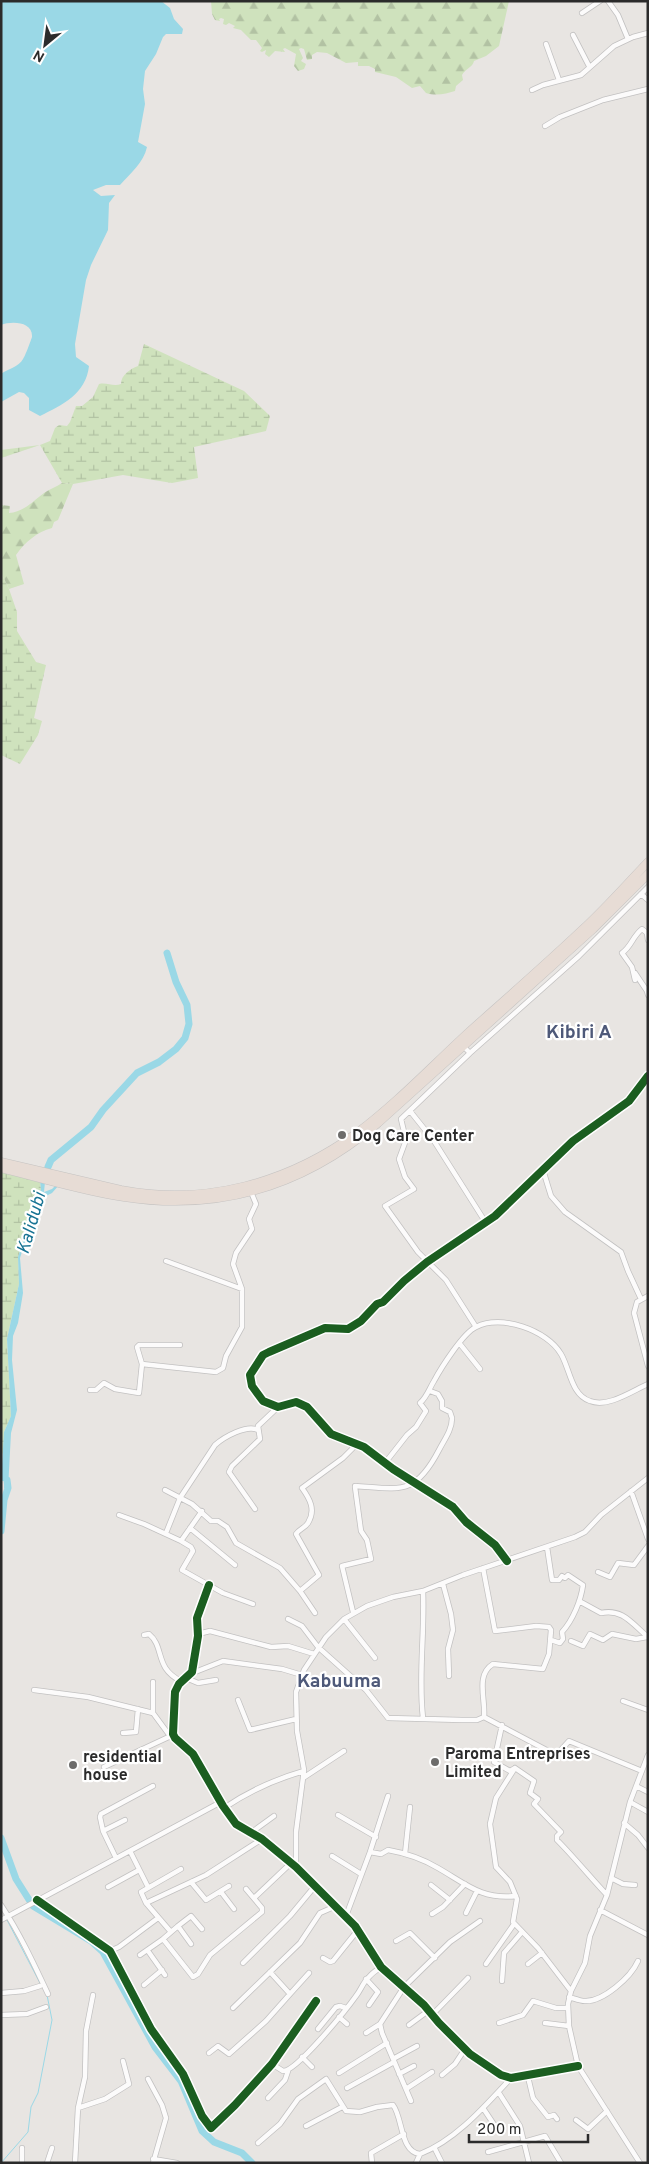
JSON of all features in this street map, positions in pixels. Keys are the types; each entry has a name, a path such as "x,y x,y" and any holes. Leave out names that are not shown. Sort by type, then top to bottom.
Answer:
{"highway":[{"path":"1,1162 121,1193 180,1196 222,1192 282,1175 332,1150 374,1120 583,929 648,862"},
{"path":"1,1168 121,1193 176,1202 212,1199 251,1192 304,1173 347,1147 378,1123 601,921 648,874"}],"street":[{"path":"582,13 600,1"},
{"path":"608,1 618,16 628,39"},
{"path":"532,90 579,75 614,46 628,39 648,33"},
{"path":"573,35 589,66"},
{"path":"546,44 559,80"},
{"path":"545,126 560,117 603,100 648,89"},
{"path":"476,1327 446,1280 418,1252 385,1206 414,1189 405,1177 399,1159 406,1140 402,1119 470,1053 566,968 648,887"},
{"path":"641,894 648,900"},
{"path":"601,921 607,927"},
{"path":"648,940 647,933 642,929 632,938 629,948 622,953 648,995"},
{"path":"634,972 635,980"},
{"path":"463,1046 470,1053"},
{"path":"507,1561 495,1545 466,1522 458,1510 357,1444 331,1434 308,1407 296,1402 278,1406 263,1401 252,1386 250,1375 264,1355 318,1330 325,1328 348,1329 361,1321 377,1304 383,1302 427,1262 495,1216 580,1135 629,1101 648,1076"},
{"path":"410,1111 445,1157 486,1222"},
{"path":"543,1170 551,1196 565,1212 608,1240 622,1252 628,1271 641,1299"},
{"path":"142,1364 216,1372 222,1368 226,1356 242,1327 242,1289 233,1264 236,1254 252,1229 249,1219 256,1204 251,1192"},
{"path":"166,1261 242,1289"},
{"path":"648,1296 641,1299 634,1308 634,1319 648,1366"},
{"path":"385,1463 418,1424 426,1411 420,1404 430,1391 433,1382 460,1344 476,1327 510,1323 530,1328 544,1337 562,1354 576,1390 590,1401 606,1402 648,1384"},
{"path":"460,1344 480,1370"},
{"path":"90,1390 96,1390 104,1383 120,1390 138,1393 142,1364 138,1350 139,1345 180,1345"},
{"path":"353,1612 342,1566 372,1559 367,1540 361,1531 355,1486 393,1490 416,1482 429,1468 452,1422 451,1415 442,1408 442,1401 438,1394 430,1391"},
{"path":"254,1509 229,1472 232,1466 260,1439 258,1426 278,1406"},
{"path":"166,1534 180,1498 215,1445 222,1439 250,1428 258,1430"},
{"path":"300,1591 319,1575 296,1534 308,1523 312,1508 309,1497 302,1488 343,1458 357,1444"},
{"path":"296,1867 296,1832 304,1771 296,1719 296,1692 302,1675 318,1647 353,1612 383,1600 423,1591 483,1568 569,1540 584,1532 630,1491 648,1478"},
{"path":"165,1490 202,1511 211,1521 218,1521 227,1527 236,1543 280,1568 300,1591 315,1613"},
{"path":"630,1491 648,1539"},
{"path":"181,1542 202,1511"},
{"path":"119,1515 166,1534 191,1547 193,1551 182,1570 223,1593 253,1604"},
{"path":"190,1528 236,1565"},
{"path":"598,1572 610,1577 618,1563 634,1565 648,1546"},
{"path":"547,1547 552,1580 559,1580 562,1576 565,1578 568,1575 581,1582 583,1586 579,1601 568,1625 562,1632 564,1639 560,1643 551,1640"},
{"path":"483,1568 495,1631 536,1626 548,1627 551,1630 549,1654 543,1669 493,1664 489,1667 483,1677 484,1717"},
{"path":"443,1584 453,1630 448,1649 449,1676"},
{"path":"172,1736 174,1692 193,1667 198,1634 197,1618 210,1585"},
{"path":"423,1591 423,1651 420,1696 423,1718"},
{"path":"579,1601 601,1613 617,1612 638,1627 647,1637"},
{"path":"288,1619 302,1626 318,1647 366,1690 386,1717 462,1720 477,1720 484,1717 554,1754 558,1753 569,1741 642,1770"},
{"path":"344,1619 375,1658"},
{"path":"198,1634 210,1631 270,1647 288,1646 314,1654"},
{"path":"144,1635 148,1634 152,1637 163,1666 172,1676 186,1678 198,1683 216,1680"},
{"path":"571,1641 583,1646 590,1634 603,1640 612,1634 636,1639 647,1637"},
{"path":"186,1678 223,1661 282,1669 302,1675"},
{"path":"153,1682 154,1713 172,1736 193,1754 224,1808 236,1824 262,1839 296,1867 336,1906 358,1930 382,1967 465,2049 501,2076 511,2078 528,2077 578,2066"},
{"path":"34,1690 88,1697 154,1713"},
{"path":"238,1700 250,1730 296,1719"},
{"path":"623,1701 648,1710"},
{"path":"123,1733 136,1732 138,1709"},
{"path":"502,1725 494,1762 510,1771 515,1768"},
{"path":"104,1767 172,1736"},
{"path":"304,1778 344,1751"},
{"path":"640,2163 578,2066 569,2026 568,2008 571,1991 585,1963 590,1936 607,1895 630,1802 648,1755"},
{"path":"515,1768 534,1781 530,1793 538,1798 534,1804 561,1832 557,1836 557,1840 607,1895"},
{"path":"515,1768 496,1798 490,1824 496,1867 510,1882 516,1896 514,1924 542,1952 571,1991"},
{"path":"224,1808 241,1797 271,1783 304,1771"},
{"path":"116,1858 103,1831 100,1821 101,1814 153,1786"},
{"path":"636,1786 648,1792"},
{"path":"346,1916 376,1837 388,1796"},
{"path":"2,1920 221,1802"},
{"path":"630,1802 648,1812"},
{"path":"405,1854 410,1807"},
{"path":"338,1815 376,1837"},
{"path":"252,1832 274,1816"},
{"path":"103,1831 125,1820"},
{"path":"624,1823 638,1835 648,1848"},
{"path":"146,1903 206,1875 262,1839"},
{"path":"370,1852 381,1854 388,1850 405,1854 437,1867 477,1892 495,1896 516,1896"},
{"path":"130,1851 148,1886"},
{"path":"332,1856 361,1874"},
{"path":"254,1898 291,1863"},
{"path":"170,1932 146,1903 141,1892 148,1886 181,1869"},
{"path":"108,1887 139,1870"},
{"path":"611,1878 623,1884 636,1885"},
{"path":"191,1882 206,1900 229,1886"},
{"path":"432,1914 450,1900 465,1884"},
{"path":"431,1885 450,1900"},
{"path":"243,1963 290,1916 315,1886"},
{"path":"163,1939 189,1974 195,1977 210,1955 264,1910 246,1889"},
{"path":"221,1892 234,1909"},
{"path":"466,1913 477,1892"},
{"path":"35,1901 110,1951 151,2029 190,2088 208,2127 213,2127 272,2064 316,2001"},
{"path":"1,1905 9,1916 48,1994"},
{"path":"233,2008 300,1943 320,1913 336,1906"},
{"path":"600,1910 648,1935"},
{"path":"140,1956 191,1916 202,1929"},
{"path":"110,1951 119,1947 158,1918"},
{"path":"366,2033 380,2024 404,1987 436,1958 450,1942 480,1921"},
{"path":"486,1964 514,1924"},
{"path":"178,1926 191,1944"},
{"path":"323,1958 330,1962 333,1961 358,1930"},
{"path":"502,1981 504,1953 522,1932"},
{"path":"396,1941 410,1933 436,1958"},
{"path":"144,1985 163,1973 148,1951"},
{"path":"528,1964 542,1952"},
{"path":"569,1997 585,2001 607,1994 631,1973 638,1961"},
{"path":"268,2098 284,2080 288,2071 311,2050 339,2017 366,1979 382,1967"},
{"path":"270,1972 290,1994"},
{"path":"209,2053 218,2046 229,2054 266,2020 309,1973"},
{"path":"409,2025 430,2013 468,1978"},
{"path":"366,1979 378,1992 369,2005"},
{"path":"1,1993 24,1991 40,1986"},
{"path":"75,2163 78,2108 85,2077 86,2031 93,1995"},
{"path":"499,2023 523,2015 534,2001 556,2008 568,2008"},
{"path":"1,2016 27,2014 46,2007"},
{"path":"318,2029 336,2007 346,2008"},
{"path":"339,2017 347,2024"},
{"path":"545,2023 569,2026"},
{"path":"380,2024 393,2061 411,2101"},
{"path":"339,2073 387,2043"},
{"path":"347,2088 417,2046"},
{"path":"442,2075 455,2064 465,2049"},
{"path":"302,2057 312,2067"},
{"path":"78,2108 104,2099 129,2084 122,2061"},
{"path":"272,2064 283,2071 288,2071"},
{"path":"399,2074 414,2066"},
{"path":"406,2089 432,2072"},
{"path":"528,2077 535,2101 548,2117 554,2115 557,2119"},
{"path":"148,2078 162,2105 166,2118 153,2161 177,2163"},
{"path":"258,2143 280,2124 298,2099 326,2079 346,2112 360,2112 390,2104 397,2112 411,2151 420,2154 435,2149 483,2108 511,2078"},
{"path":"499,2093 518,2123 529,2163"},
{"path":"306,2126 342,2106"},
{"path":"483,2108 495,2126"},
{"path":"576,2120 588,2129 608,2111"},
{"path":"372,2163 370,2156 372,2152 404,2134"},
{"path":"488,2152 546,2136 561,2163"},
{"path":"22,2148 22,2163"},
{"path":"47,2163 52,2148"},
{"path":"435,2149 442,2163"},
{"path":"416,2163 420,2154"}],"green space":[{"path":"211,1 509,1 499,46 486,56 474,61 462,75 463,80 456,86 455,91 445,94 430,94 426,93 420,86 412,88 396,77 375,72 375,69 369,66 358,66 358,62 346,63 327,53 317,52 312,55 312,59 307,60 304,49 301,48 299,49 303,58 301,61 306,64 304,69 298,71 294,66 296,54 285,48 283,49 285,52 275,51 269,57 265,54 266,50 260,51 262,48 256,40 251,40 241,30 233,28 235,26 229,23 223,24 224,19 219,19 220,21 215,20 212,14"},
{"path":"144,344 244,391 270,416 266,431 194,447 198,478 172,483 123,475 73,484 62,483 40,445 50,441 55,428 59,425 67,426 76,406 82,406 93,397 99,384 121,384 126,373 138,366"},
{"path":"40,445 1,458 1,450"},
{"path":"62,483 73,484 58,520 54,522 52,528 32,538 16,555 24,584 9,589 1,573 1,505 10,506 9,513 19,511"},
{"path":"1,573 17,612 17,631 36,662 46,665 34,718 42,721 38,735 20,764 1,755"},
{"path":"1,1171 40,1181 41,1189 18,1257 19,1284 7,1339 11,1416 4,1432 5,1446 1,1458"}],"water":[{"path":"1,1 161,1 170,8 174,19 183,29 182,34 166,34 163,37 156,54 145,71 143,89 145,104 138,142 147,147 143,158 120,185 106,185 93,190 101,196 115,195 109,203 108,230 86,280 75,344 76,357 89,366 87,376 72,397 40,416 29,410 29,398 24,393 19,392 1,402 1,374 21,362 32,337 29,328 25,325 10,323 1,325"},
{"path":"40,1181 45,1182 44,1192 52,1189 57,1184 59,1185 52,1193 42,1198 30,1226 20,1258 23,1293 18,1323 13,1336 12,1360 17,1410 11,1433 8,1489 4,1488 5,1481 1,1481 4,1432 11,1416 7,1339 19,1284 18,1257 41,1189"}],"waterway":[{"name":"Kalidubi","path":"48,1167 51,1160 91,1127 103,1110 137,1073 159,1062 176,1049 185,1038 189,1024 187,1005 176,982 167,953"},
{"name":"Kalidubi","path":"1,1531 4,1500 8,1488 7,1480"},
{"name":"Kalidubi","path":"1,1838 16,1879 33,1906 91,1941 103,1952 155,2047 181,2081 202,2131 214,2142 242,2153 252,2163"},
{"path":"7,1920 40,1983"},
{"path":"1,2163 28,2132 31,2107 38,2093 52,2020 47,1995"}],"cycle path":[{"path":"507,1561 495,1545 466,1522 453,1507 393,1469 364,1447 331,1434 307,1407 296,1402 278,1407 263,1401 252,1386 250,1375 263,1355 269,1352 325,1328 348,1329 361,1321 377,1304 383,1302 427,1262 495,1216 573,1141 629,1101 648,1076"},
{"path":"209,1585 197,1618 198,1636 192,1672 179,1684 175,1692 173,1734 193,1754 223,1806 236,1824 262,1839 296,1867 355,1926 381,1967 424,2005 470,2054 501,2075 511,2078 578,2066"},
{"path":"37,1900 110,1951 151,2029 183,2074 202,2116 211,2128 235,2105 272,2064 316,2001"}],"place":[{"name":"Dog Care Center","path":"342,1135"},
{"name":"Paroma Entreprises Limited","path":"435,1762"},
{"name":"residential house","path":"73,1765"}],"district":[{"name":"Kibiri A","path":"579,1031"},
{"name":"Kabuuma","path":"339,1680"}]}
